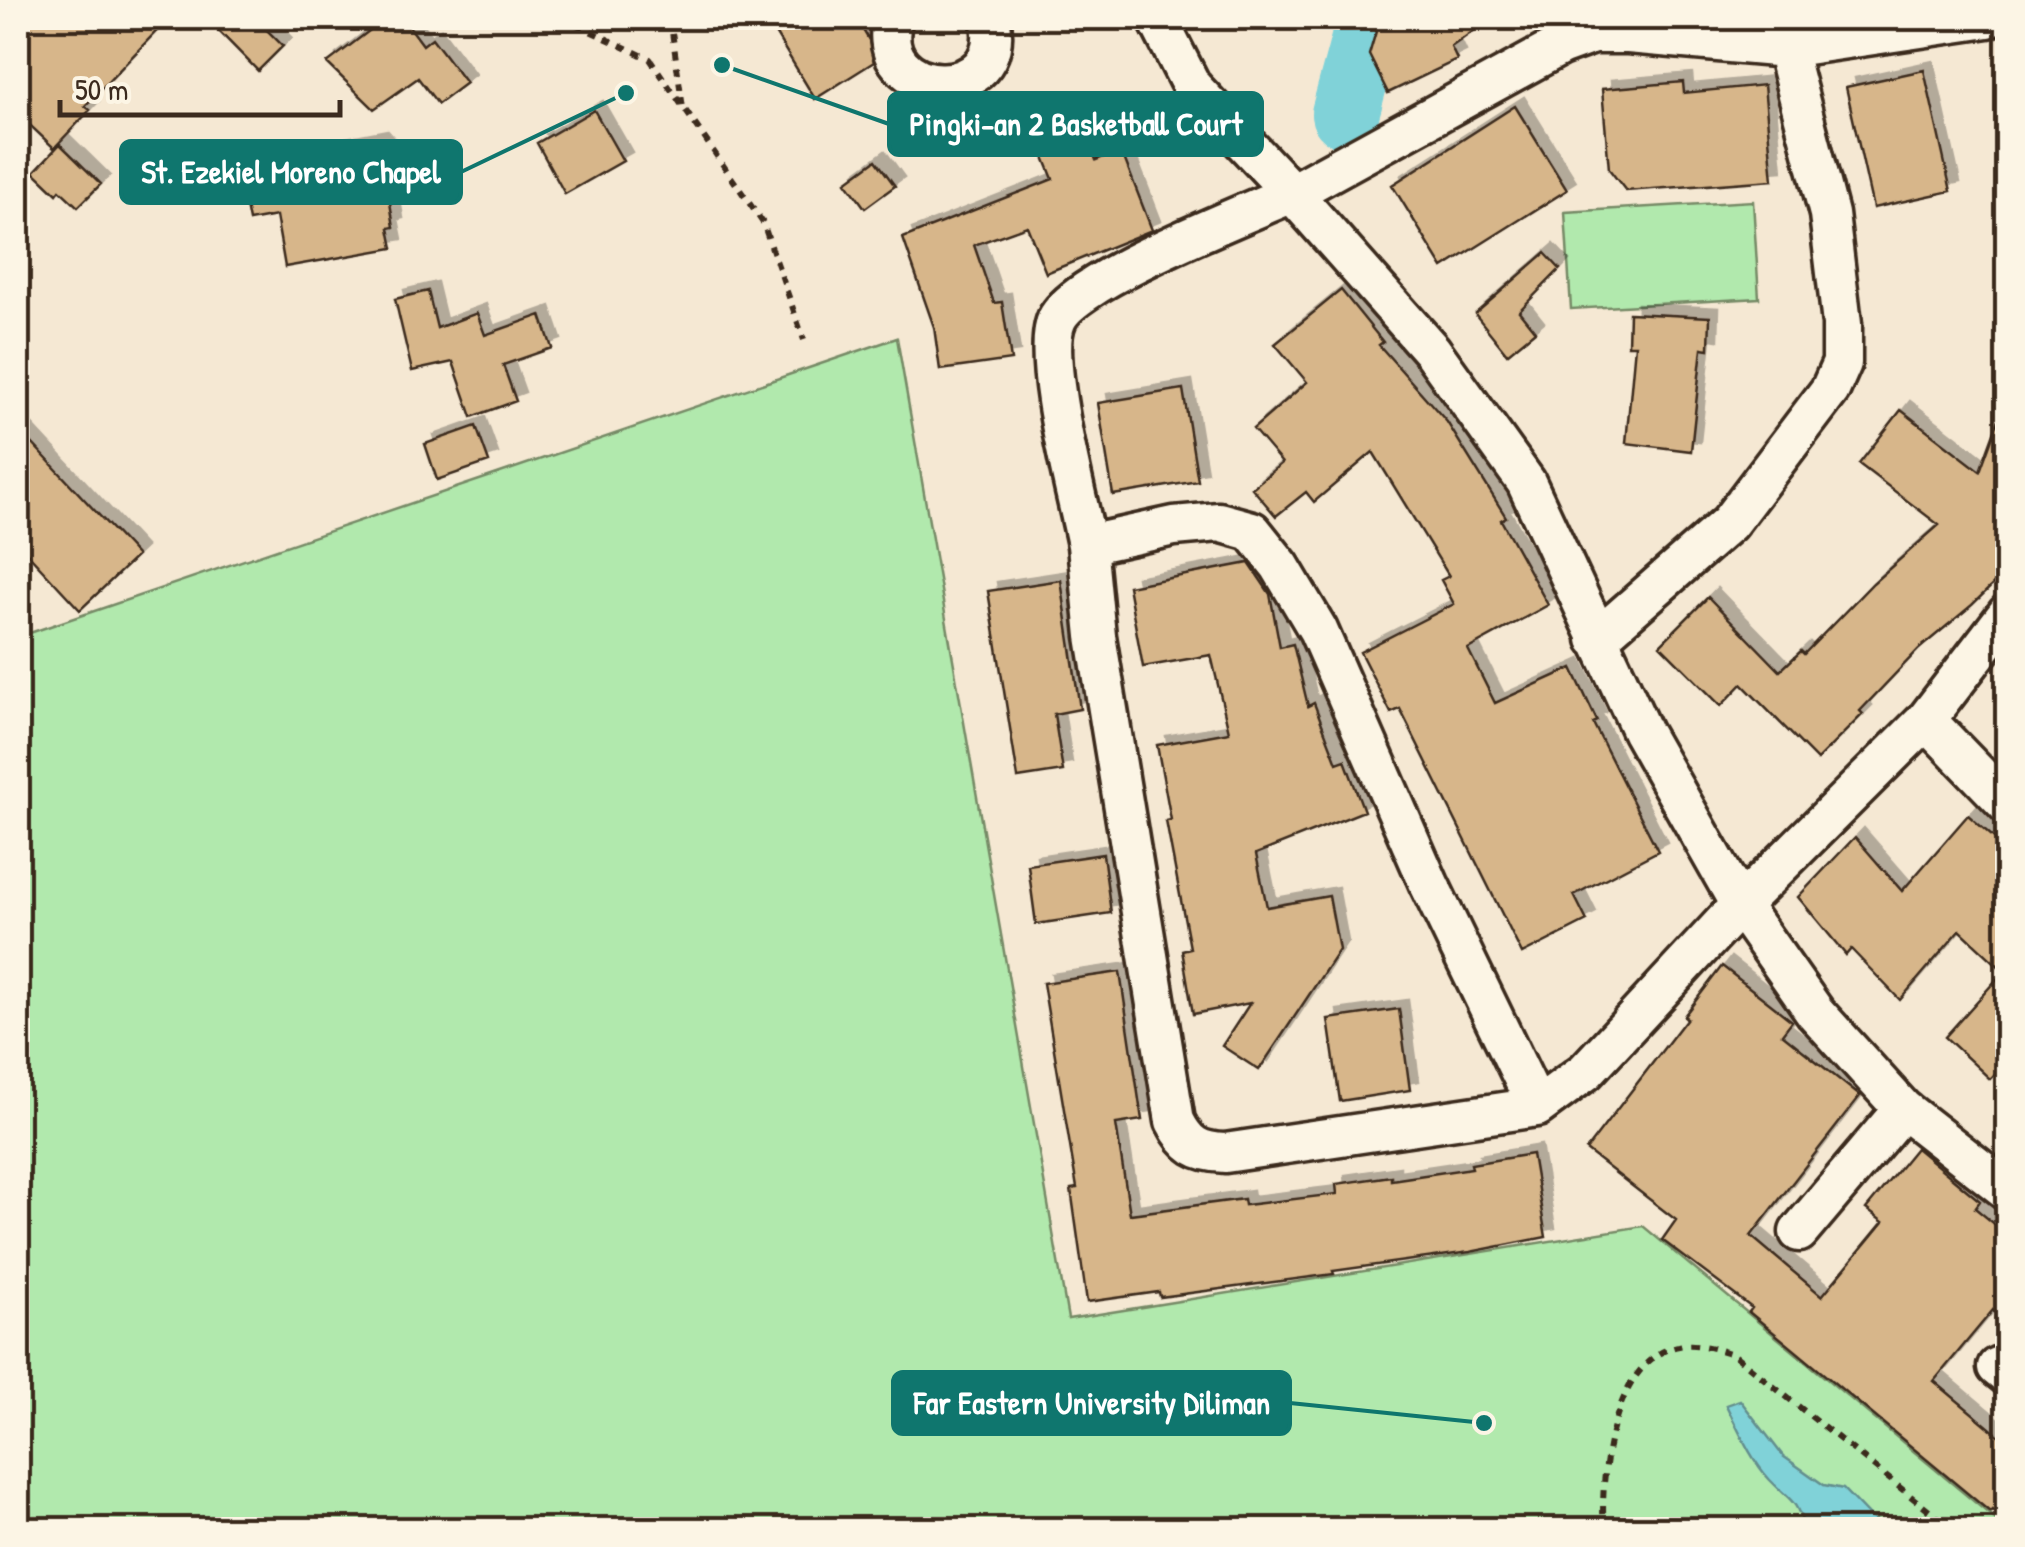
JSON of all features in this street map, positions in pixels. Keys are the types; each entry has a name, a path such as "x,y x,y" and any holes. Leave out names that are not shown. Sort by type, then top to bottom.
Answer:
{"street":[{"path":"893,18 891,43 897,59 923,81 939,84 956,82 984,63 993,30 990,18"},
{"path":"1156,18 1192,87 1432,351 1526,482 1642,732 1740,905 1815,1012 1903,1109 2008,1191"},
{"path":"1988,18 1786,48 1593,34 1560,46 1292,193 1111,275 1067,305 1057,319 1053,374 1087,544 1096,636 1174,1122 1185,1142 1205,1152 1224,1153 1537,1107 1586,1072 1740,905 1926,720 2008,614"},
{"path":"1597,638 1729,523 1830,390 1842,363 1842,324 1829,214 1786,48"},
{"path":"1087,544 1174,526 1218,522 1252,531 1280,566 1318,630 1428,884 1537,1107"},
{"path":"1926,720 2008,805"},
{"path":"1799,1232 1903,1109"}],"path":[{"path":"562,18 650,59 763,222 804,340"},
{"path":"670,18 683,110"},
{"path":"1604,1530 1605,1463 1632,1382 1654,1356 1679,1346 1692,1346 1733,1354 1952,1530"}],"green space":[{"path":"1753,201 1759,298 1571,309 1565,212"},
{"path":"897,338 1068,1319 1643,1226 2007,1529 18,1529 18,637"}],"water":[{"path":"1740,1400 1783,1456 1824,1485 1843,1489 1870,1517 1891,1529 1805,1529 1795,1505 1763,1472 1740,1434 1726,1405"}],"building":[{"path":"18,18 169,18 85,106 90,110 54,148 18,114"},
{"path":"206,18 255,18 283,46 258,71"},
{"path":"386,18 403,18 423,45 432,38 466,83 438,104 418,78 374,109 327,63"},
{"path":"766,18 856,18 869,40 874,62 815,99"},
{"path":"1380,18 1492,18 1451,47 1457,60 1388,93 1369,55"},
{"path":"1924,70 1951,191 1873,208 1846,87"},
{"path":"1683,82 1684,93 1764,85 1773,180 1626,191 1609,169 1602,89"},
{"path":"1515,106 1567,190 1443,268 1392,185"},
{"path":"594,110 623,161 565,194 537,143"},
{"path":"1083,125 1096,160 1121,150 1152,230 1046,273 1027,226 974,245 994,303 1002,302 1011,360 940,370 934,327 903,238 1053,179 1038,142"},
{"path":"378,139 394,157 384,165 394,227 389,228 393,248 285,267 276,216 249,221 240,176 307,164 305,153"},
{"path":"60,144 101,184 78,207 34,172"},
{"path":"876,160 895,186 865,208 846,182"},
{"path":"1545,253 1560,269 1519,311 1535,331 1507,354 1475,314"},
{"path":"1341,290 1383,342 1379,345 1447,422 1506,517 1501,520 1548,605 1468,649 1495,703 1572,668 1597,721 1593,723 1658,851 1574,895 1587,921 1522,954 1400,709 1391,713 1360,652 1454,604 1441,580 1449,576 1373,452 1314,502 1306,492 1276,516 1252,488 1282,463 1253,429 1307,382 1275,344"},
{"path":"428,291 437,328 477,313 485,335 541,315 552,348 503,365 516,401 472,417 453,362 412,371 395,299"},
{"path":"1629,313 1710,317 1709,349 1702,348 1691,451 1626,443 1635,345 1628,345"},
{"path":"1183,389 1198,481 1113,495 1098,403"},
{"path":"2004,405 2008,406 2008,570 1919,649 1817,760 1742,684 1721,706 1660,645 1708,597 1780,671 1801,651 1804,654 1873,583 1939,525 1859,464 1901,410 1980,471"},
{"path":"476,426 489,462 437,480 425,444"},
{"path":"18,428 137,556 80,610 18,543"},
{"path":"1249,563 1270,594 1280,647 1293,644 1308,706 1314,703 1337,763 1345,760 1364,811 1256,854 1267,907 1329,896 1339,950 1259,1070 1222,1046 1250,1003 1193,1014 1182,950 1190,948 1166,821 1171,820 1157,745 1229,732 1211,655 1143,667 1128,586"},
{"path":"1061,580 1080,709 1054,714 1063,771 1018,778 988,591"},
{"path":"1968,815 2008,850 2008,1060 1990,1079 1945,1037 2004,971 1960,930 1900,1000 1851,949 1846,955 1798,897 1855,837 1902,891"},
{"path":"1103,854 1111,913 1036,924 1028,865"},
{"path":"1722,966 1792,1021 1782,1034 1860,1096 1751,1236 1822,1296 1883,1222 1866,1209 1916,1148 1980,1201 1975,1208 2008,1235 2008,1321 1993,1310 1934,1381 2008,1443 2008,1522 1990,1512 1749,1312 1752,1308 1662,1240 1676,1220 1586,1150"},
{"path":"1120,972 1142,1120 1116,1124 1130,1214 1244,1199 1245,1205 1337,1194 1336,1184 1472,1168 1471,1164 1532,1154 1546,1237 1333,1271 1334,1274 1160,1297 1159,1292 1087,1302 1071,1189 1077,1188 1043,983"},
{"path":"1399,1009 1410,1090 1340,1101 1328,1019"}],"waterway":[{"path":"1345,114 1367,32 1362,18"}],"place":[{"name":"Pingki-an 2 Basketball Court","path":"722,65"},
{"name":"St. Ezekiel Moreno Chapel","path":"626,93"},
{"name":"Far Eastern University Diliman","path":"1484,1423"}]}
